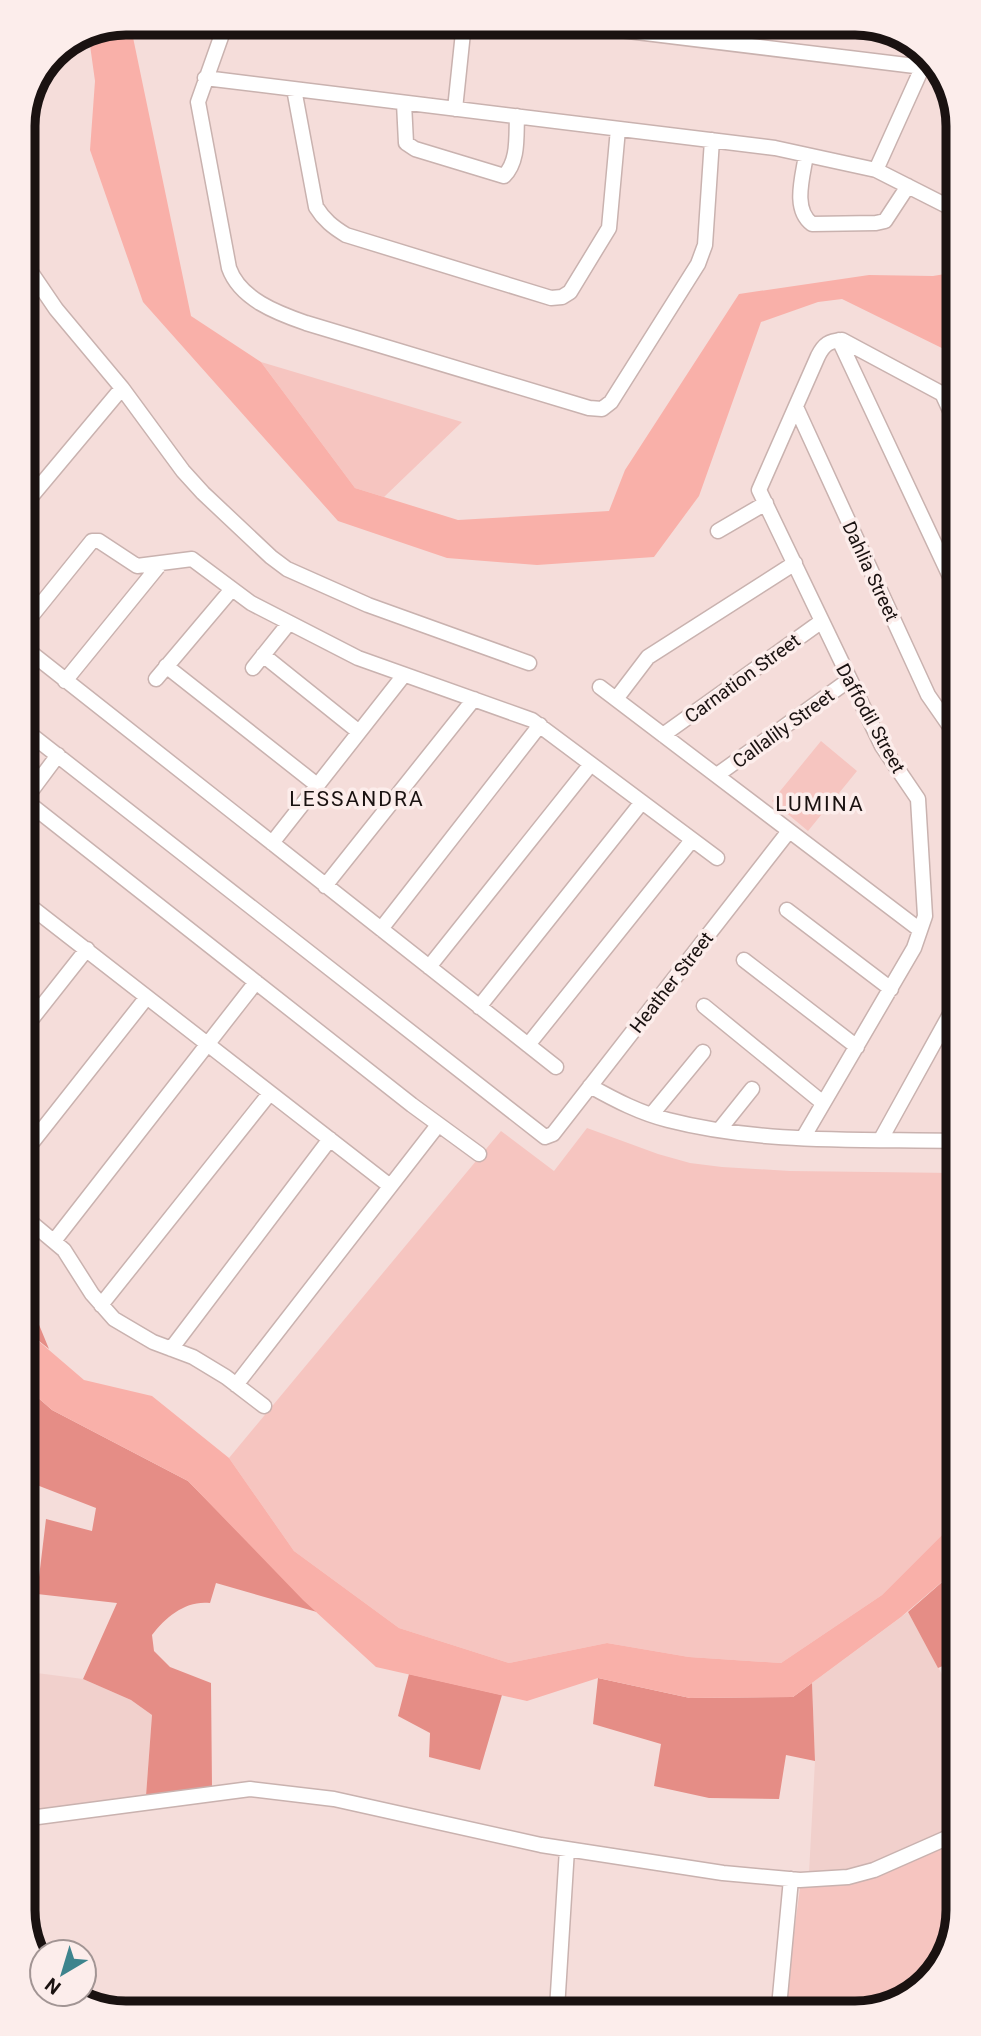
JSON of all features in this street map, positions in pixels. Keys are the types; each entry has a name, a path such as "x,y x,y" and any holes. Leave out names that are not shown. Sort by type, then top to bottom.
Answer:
{"street":[{"path":"221,35 198,102 229,268 240,288 275,313 589,408 602,409 611,402 698,264 705,245 712,140"},
{"path":"455,109 463,35"},
{"path":"674,35 918,61"},
{"path":"876,170 923,66"},
{"path":"205,78 775,148 876,170 946,205"},
{"path":"295,89 316,207 323,219 346,235 551,298 562,297 570,292 609,228 618,129"},
{"path":"404,103 406,143 415,149 504,176 514,159 517,116"},
{"path":"806,155 800,204 804,218 812,224 885,221 908,186"},
{"path":"35,279 56,309 122,388 183,471 203,493 287,569 368,605 529,663"},
{"path":"839,340 946,568"},
{"path":"719,531 762,497 822,347 830,341 842,340 946,395"},
{"path":"35,491 122,388"},
{"name":"Dahlia Street","path":"796,407 928,695 946,721"},
{"name":"Daffodil Street","path":"762,497 882,746 918,799 925,916 914,948 803,1138"},
{"path":"35,612 92,541 107,545 137,566 192,559 251,603 358,658 532,720 717,858"},
{"path":"65,681 160,563"},
{"path":"616,699 648,657 795,563"},
{"path":"156,679 232,589"},
{"name":"Carnation Street","path":"663,735 822,621"},
{"path":"253,668 289,623"},
{"path":"263,655 359,732"},
{"path":"35,657 556,1067"},
{"path":"166,666 317,786"},
{"path":"272,843 404,674"},
{"name":"Callalily Street","path":"717,775 849,680"},
{"path":"600,687 920,930"},
{"path":"325,886 474,699"},
{"path":"380,929 540,725"},
{"path":"35,738 58,755 35,787"},
{"name":"Heather Street","path":"58,755 545,1137 552,1134 789,831"},
{"path":"429,967 591,764"},
{"path":"479,1007 642,802"},
{"path":"35,807 438,1125 479,1154"},
{"path":"528,1045 692,840"},
{"path":"35,910 390,1186"},
{"path":"787,910 891,989"},
{"path":"35,1015 86,949"},
{"path":"744,960 857,1047"},
{"path":"54,1241 256,982"},
{"path":"35,1139 147,997"},
{"path":"704,1006 823,1103"},
{"path":"881,1139 946,1021"},
{"path":"652,1114 703,1052"},
{"path":"590,1086 621,1103 667,1120 756,1135 946,1139"},
{"path":"720,1129 752,1090"},
{"path":"102,1305 270,1093"},
{"path":"236,1385 438,1125"},
{"path":"171,1349 330,1139"},
{"path":"35,1226 64,1250 114,1319 153,1342 193,1357 264,1406"},
{"path":"35,1817 250,1789 334,1799 567,1849 723,1873 791,1879 848,1877 874,1870 946,1838"},
{"path":"558,2001 567,1849"},
{"path":"780,2001 791,1879"}],"shaded area":[{"path":"132,35 191,316 261,362 355,488 458,520 609,511 625,470 739,294 869,275 946,274 946,350 842,299 818,302 761,322 699,496 654,557 537,565 447,558 338,521 143,302 90,150 95,81 90,43 108,37"},
{"path":"261,362 462,422 384,497 355,488"},
{"path":"821,741 857,771 808,831 772,801"},
{"path":"587,1128 690,1163 790,1171 946,1173 946,1531 882,1595 781,1663 689,1657 607,1643 509,1663 399,1628 294,1551 229,1458 501,1131 554,1171"},
{"path":"35,1315 49,1349 35,1338"},
{"path":"35,1338 84,1380 152,1396 229,1458 294,1551 399,1628 509,1663 607,1643 689,1657 781,1663 882,1595 946,1531 946,1578 901,1617 793,1697 690,1698 598,1678 527,1701 376,1667 303,1600 188,1481 52,1410 35,1395"},
{"path":"35,1395 52,1410 188,1481 317,1612 216,1583 210,1603 185,1607 164,1622 152,1635 154,1651 170,1667 211,1683 212,1787 146,1796 152,1715 131,1700 83,1679 117,1603 37,1594 46,1519 92,1531 96,1508 35,1484"},
{"path":"946,1579 946,1665 938,1668 908,1612"},
{"path":"908,1612 946,1682 946,1830 874,1864 849,1871 809,1873 815,1761 812,1683"},
{"path":"35,1673 83,1679 131,1700 152,1715 146,1796 35,1809"},
{"path":"409,1674 502,1695 480,1770 429,1757 430,1733 398,1716"},
{"path":"598,1678 690,1698 793,1697 812,1683 815,1761 786,1755 779,1799 709,1798 654,1786 661,1744 593,1724"},
{"path":"946,1846 945,1922 931,1961 900,1989 873,1999 785,2001 800,1888 851,1884 871,1879"}],"district":[{"name":"LESSANDRA","path":"357,799"},
{"name":"LUMINA","path":"820,804"}]}
